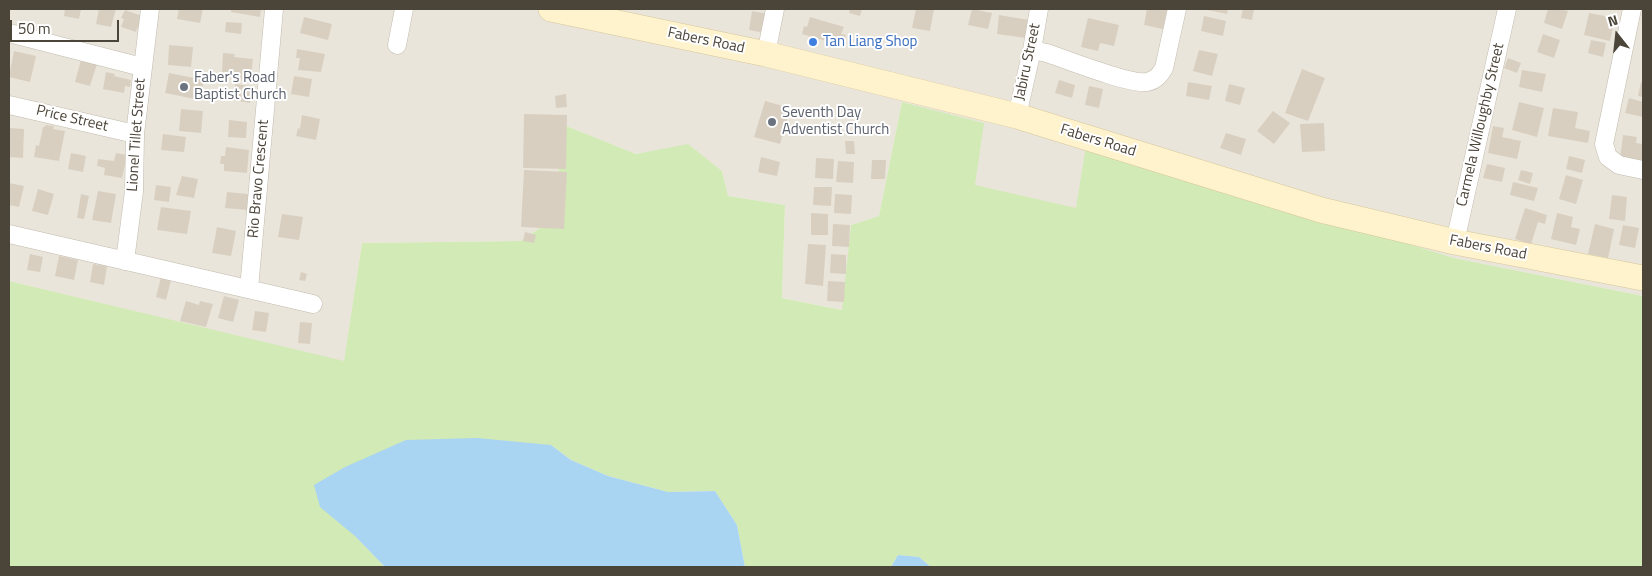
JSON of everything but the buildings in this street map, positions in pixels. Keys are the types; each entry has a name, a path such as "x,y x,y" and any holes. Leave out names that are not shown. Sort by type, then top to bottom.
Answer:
{"main road":[{"name":"Fabers Road","path":"551,9 583,12 766,54 1017,116 1321,210 1455,242 1643,278"}],"street":[{"name":"Lionel Tillet Street","path":"125,261 134,191 135,134 150,9"},
{"name":"Rio Bravo Crescent","path":"249,289 274,9"},
{"path":"397,45 404,9"},
{"path":"766,54 775,9"},
{"name":"Jabiru Street","path":"1017,116 1039,9"},
{"path":"1032,50 1047,53 1136,83 1146,83 1154,80 1164,68 1177,9"},
{"name":"Carmela Willoughby Street","path":"1455,242 1507,9"},
{"path":"1632,9 1604,144 1608,157 1619,165 1643,170"},
{"path":"9,34 142,67"},
{"name":"Price Street","path":"9,105 135,134"},
{"path":"9,234 313,304"}],"shaded area":[{"path":"9,9 1643,9 1643,296 1454,258 1086,146 1077,209 974,185 983,123 902,102 879,216 851,225 843,310 782,298 785,205 728,196 722,171 688,145 636,154 564,125 553,219 521,241 362,243 344,362 9,281"}],"green space":[{"path":"902,102 984,123 975,185 1076,208 1086,145 1454,258 1643,296 1643,567 931,567 919,557 898,555 891,567 745,567 737,525 715,491 668,492 608,476 571,460 551,445 355,536 385,567 9,567 9,281 344,361 362,243 521,241 553,219 564,125 636,154 688,144 722,171 728,196 785,205 782,298 842,310 851,225 879,216"}],"water":[{"path":"477,438 551,445 571,460 608,476 668,492 715,491 737,525 745,567 385,567 355,536 320,507 314,485 345,467 406,440"},
{"path":"898,555 919,557 931,567 891,567"}],"place":[{"name":"Tan Liang Shop","path":"813,42"},
{"name":"Faber's Road Baptist Church","path":"184,87"},
{"name":"Seventh Day Adventist Church","path":"772,122"}]}
